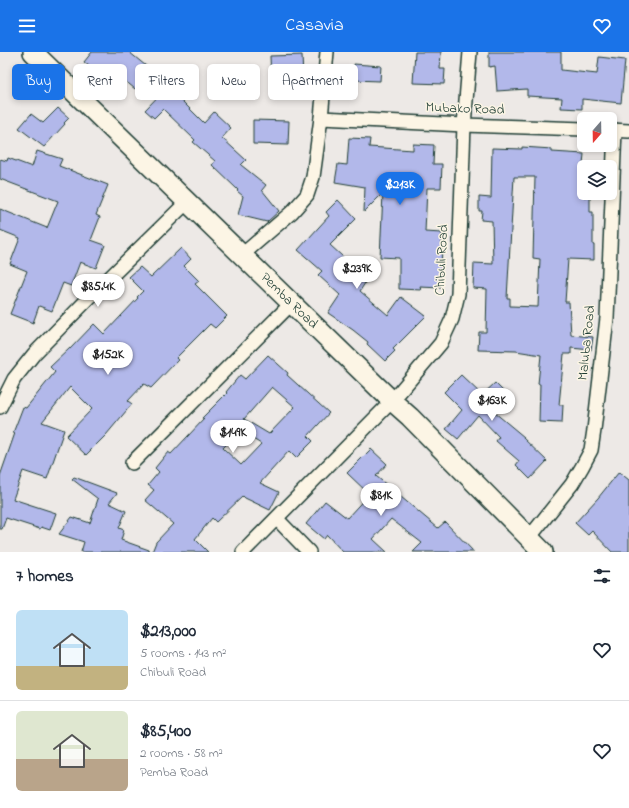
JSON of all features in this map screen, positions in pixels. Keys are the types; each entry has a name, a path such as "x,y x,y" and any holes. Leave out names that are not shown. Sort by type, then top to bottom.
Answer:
{"street":[{"name":"Pemba Road","path":"33,52 410,418 543,552"},
{"path":"242,254 292,212 307,195 313,177 321,118 327,52"},
{"name":"Chibuli Road","path":"244,552 392,401 441,343 452,319 458,294 464,126 470,52"},
{"name":"Mubako Road","path":"321,118 464,126 577,129"},
{"path":"617,130 629,131"},
{"name":"Maluba Road","path":"529,538 572,484 590,450 594,430 607,318 611,152"},
{"path":"0,407 14,379 34,354 187,202"},
{"path":"132,463 292,304"},
{"path":"277,519 310,552"}],"building":[{"path":"92,52 129,52 144,64 135,64 135,89 127,82 127,64 86,64 84,62"},
{"path":"415,52 441,52 440,69 445,69 444,84 413,83"},
{"path":"489,52 561,52 561,70 597,74 599,57 625,60 621,103 582,99 582,109 561,108 562,98 527,96 527,89 497,91 495,66 489,67"},
{"path":"302,55 302,64 270,64 270,56"},
{"path":"358,64 381,66 380,81 358,80"},
{"path":"155,100 181,100 204,123 214,112 231,128 222,138 246,160 241,165 266,185 262,190 279,211 267,222 238,215 243,196 212,165 215,161 193,142 195,140 163,109 154,118 145,110"},
{"path":"58,108 69,118 44,147 19,128 31,114 43,123"},
{"path":"253,120 289,121 288,145 253,144"},
{"path":"349,138 370,139 369,147 413,150 413,144 434,145 433,164 442,164 441,188 427,188 425,232 442,233 441,288 420,287 421,290 399,289 399,258 380,257 383,193 364,212 365,187 335,182 338,164 347,165"},
{"path":"522,147 552,149 552,152 584,154 583,160 577,160 577,200 590,200 590,212 593,212 594,260 568,259 565,302 569,302 571,335 593,337 591,350 571,348 571,354 564,354 559,405 563,405 562,423 539,422 540,384 538,384 541,355 516,351 478,350 479,332 486,332 487,289 473,288 474,263 493,264 492,221 481,220 482,211 479,211 479,197 491,198 492,148 522,149","holes":["514,177 535,177 533,258 540,259 538,307 510,306 510,298 507,298"]},
{"path":"37,151 62,159 59,166 108,185 96,215 100,217 91,240 105,245 96,268 80,262 71,286 63,283 52,311 39,306 33,323 10,314 27,271 10,264 20,238 0,230 0,209 47,228 58,201 0,179 0,159 7,161 8,158 32,167"},
{"path":"338,200 356,219 330,245 354,267 348,272 365,283 360,291 388,315 401,297 426,316 393,349 395,351 385,361 367,344 368,342 328,313 340,295 318,275 322,271 298,250 329,216 326,212"},
{"path":"181,248 191,259 184,266 199,281 195,284 227,316 215,328 210,324 176,358 178,360 151,388 144,384 128,401 132,404 106,435 86,455 66,436 92,409 70,387 42,422 64,430 47,479 23,471 13,499 56,513 50,530 41,527 40,529 6,518 2,529 0,529 0,476 15,433 13,433 23,407 26,408 55,372 50,367 94,324 104,334 138,298 137,297 143,291 129,277 140,267 151,277"},
{"path":"268,355 288,373 287,375 329,413 308,436 313,441 296,458 289,451 260,483 279,492 270,510 243,496 216,522 212,518 195,539 208,552 152,552 156,542 173,524 145,500 154,490 148,485 159,472 155,468 168,452 171,454 204,419 202,418 227,393 226,392 240,375 245,379","holes":["272,387 295,407 269,434 244,419","240,431 261,444 241,465 223,448"]},
{"path":"461,375 482,395 495,383 509,397 494,412 524,437 523,438 547,461 530,479 516,465 519,461 496,441 499,437 478,415 458,439 446,429 462,410 444,392"},
{"path":"371,449 387,464 376,476 438,528 445,522 474,552 413,552 422,543 391,519 373,539 387,552 343,552 327,535 324,539 306,524 325,501 347,518 369,494 347,473"},
{"path":"619,472 629,480 629,552 612,552 592,531 588,535 575,523"},
{"path":"74,477 117,493 109,503 126,511 119,528 124,530 121,540 149,550 149,552 81,552 84,542 59,534 72,517 90,523 98,499 72,479"}]}
